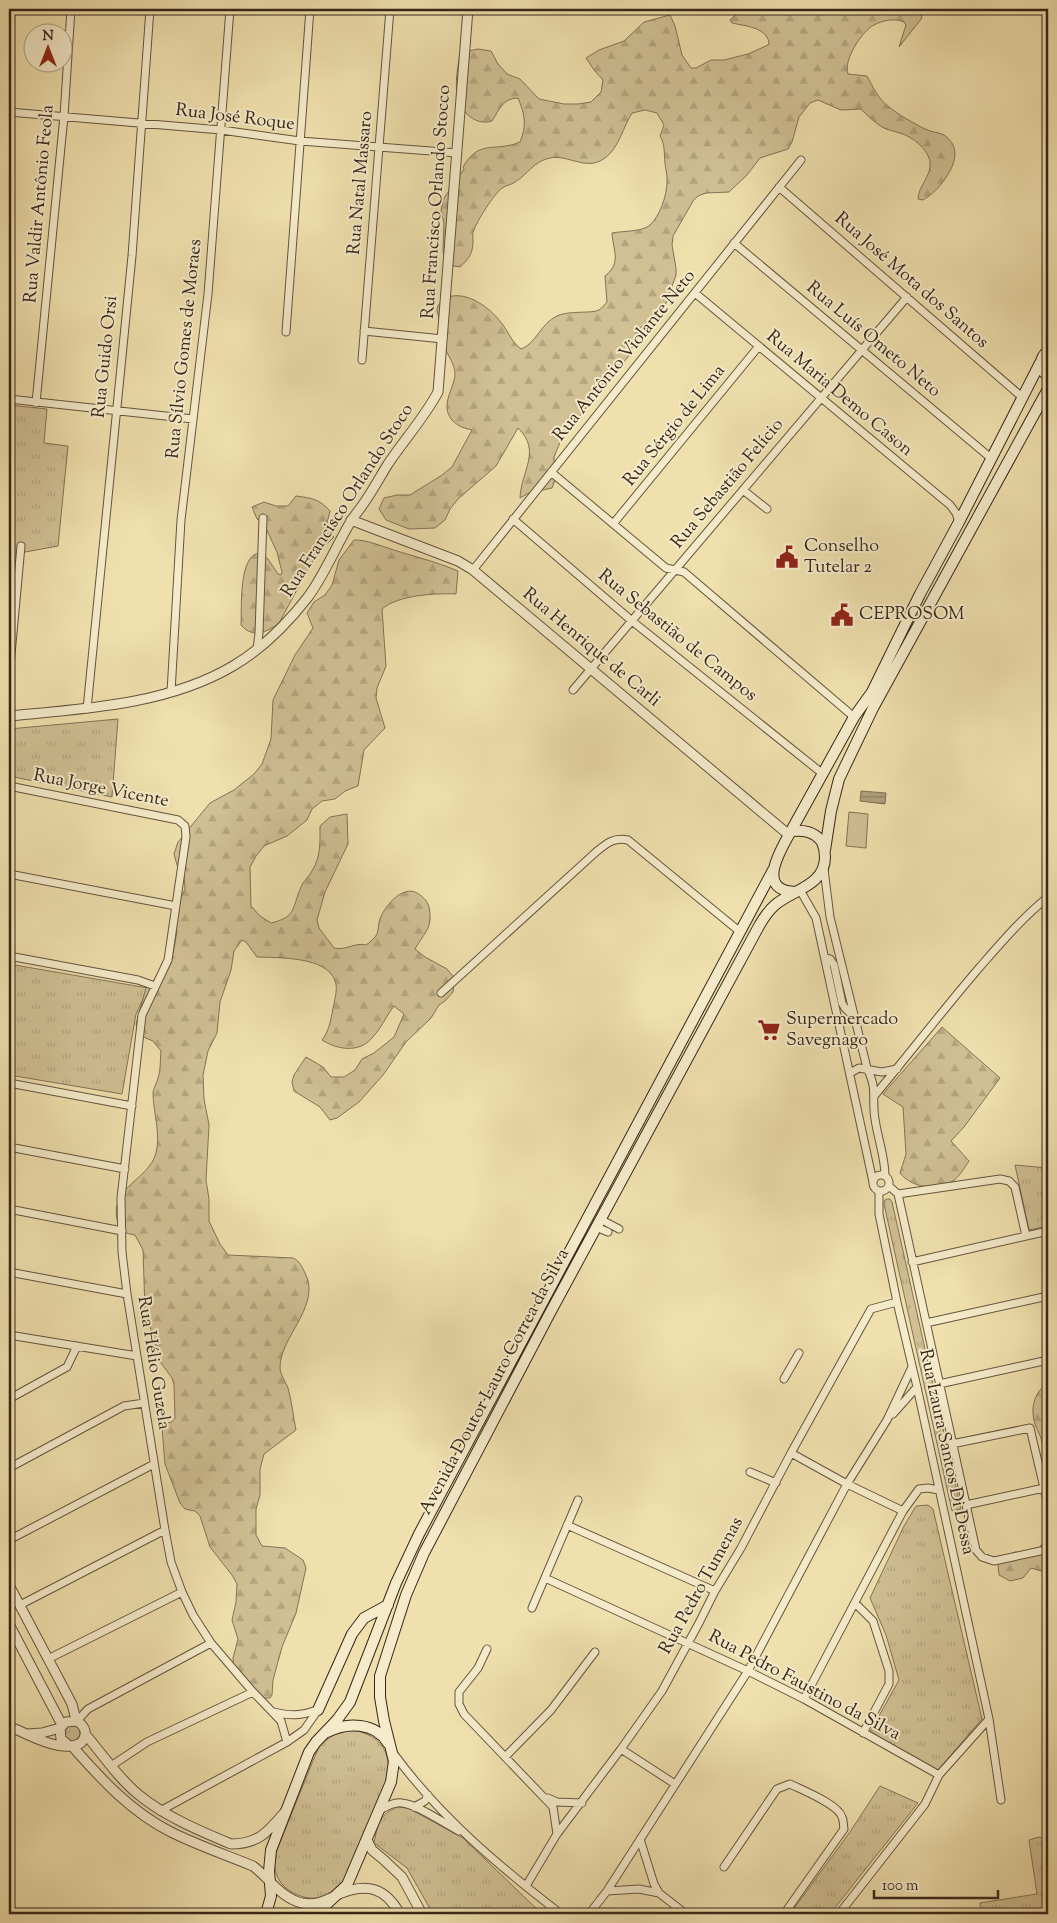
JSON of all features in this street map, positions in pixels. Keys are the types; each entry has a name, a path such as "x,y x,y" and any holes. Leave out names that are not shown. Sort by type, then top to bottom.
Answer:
{"main road":[{"path":"266,1914 271,1896 269,1871 271,1850 285,1811 310,1752 350,1702 388,1604 419,1534 643,1115 773,869 790,833 854,717 872,692 920,594 992,459 1042,357 1048,350"},
{"path":"1040,363 1041,370 1048,376"},
{"path":"773,869 773,878 776,886 782,890 798,891 815,880 824,869 831,811 839,779 872,708 1048,389"},
{"path":"790,833 801,830 809,832 822,843 825,851"},
{"name":"Avenida Doutor Lauro Correa da Silva","path":"316,1914 338,1895 352,1876 392,1782 394,1771 392,1750 380,1697 380,1676 406,1595 424,1553 454,1493 758,926 775,904 798,891"},
{"path":"318,1710 352,1634 364,1618 388,1604"},
{"path":"322,1735 340,1727 352,1725 366,1726 378,1732 392,1750"}],"street":[{"name":"Rua Valdir Antônio Feola","path":"36,403 64,116 71,9"},
{"name":"Rua Guido Orsi","path":"87,708 132,256 150,9"},
{"name":"Rua Sílvio Gomes de Moraes","path":"171,692 181,520 208,294 230,9"},
{"path":"286,332 310,9"},
{"name":"Rua Natal Massaro","path":"362,360 390,9"},
{"name":"Rua Francisco Orlando Stocco","path":"436,396 443,339 468,9"},
{"name":"Rua José Roque","path":"9,112 221,130 300,141 457,153"},
{"name":"Rua Antônio Violante Neto","path":"473,570 801,160"},
{"name":"Rua José Mota dos Santos","path":"779,187 1022,397"},
{"name":"Rua Luís Ometo Neto","path":"734,243 992,459"},
{"name":"Rua Maria Demo Cason","path":"695,293 950,505 959,522"},
{"name":"Rua Sebastião Felício","path":"573,690 907,297"},
{"path":"364,331 443,339"},
{"name":"Rua Sérgio de Lima","path":"613,524 759,346"},
{"name":"Rua Francisco Orlando Stoco","path":"9,716 129,702 171,692 232,667 257,650 282,627 309,596 351,520 364,505 388,465 436,396"},
{"path":"9,400 192,419"},
{"path":"551,472 666,568 684,572 854,717"},
{"path":"743,490 767,509"},
{"path":"257,650 263,518"},
{"name":"Rua Henrique de Carli","path":"351,520 458,562 473,570 790,833"},
{"name":"Rua Sebastião de Campos","path":"513,520 632,620 823,774"},
{"path":"9,676 21,546"},
{"name":"Rua Jorge Vicente","path":"9,786 178,820 185,826"},
{"name":"Rua Hélio Guzela","path":"185,826 186,837 168,960 142,1016 121,1198 122,1252 164,1530 171,1562 182,1592 211,1642 253,1692 281,1721 287,1742"},
{"path":"441,992 596,852 611,840 620,838 628,840 739,931"},
{"path":"824,869 830,917 867,1068 873,1081 875,1095 874,1110 885,1165 885,1176 890,1182 889,1186 898,1194 1000,1179 1009,1181 1015,1187 1026,1236"},
{"path":"9,874 176,906"},
{"path":"798,891 816,918 874,1186 879,1191 887,1189 889,1186"},
{"path":"875,1095 943,1010 1005,938 1033,909 1048,897"},
{"path":"9,956 138,980 155,986"},
{"path":"825,958 830,959 834,965 842,1003 854,1018"},
{"path":"850,1074 856,1069 867,1068 882,1072 897,1069"},
{"path":"9,1083 132,1106"},
{"path":"9,1147 125,1169"},
{"path":"873,1182 878,1176 885,1176"},
{"name":"Rua Izaura Santos Di Dessa","path":"879,1191 879,1214 989,1720 1001,1800"},
{"name":"Rua Izaura Santos Di Dessa","path":"898,1194 976,1550 982,1557 994,1561 1048,1548"},
{"path":"9,1209 122,1231"},
{"path":"598,1223 619,1229"},
{"path":"598,1223 608,1232"},
{"path":"912,1262 1048,1231"},
{"path":"9,1272 127,1294"},
{"path":"926,1323 1048,1296"},
{"name":"Rua Pedro Tumenas","path":"526,1886 557,1834 662,1691 687,1642 700,1623 715,1591 741,1548 871,1309 897,1302"},
{"path":"9,1335 137,1356"},
{"path":"9,1399 68,1367 77,1346"},
{"path":"784,1379 798,1353"},
{"path":"939,1384 1048,1360"},
{"path":"589,1914 606,1891 748,1671 847,1484 887,1420 912,1368"},
{"path":"887,1420 917,1387"},
{"path":"9,1468 124,1406 144,1403"},
{"path":"952,1444 1030,1428 1048,1505"},
{"path":"791,1453 847,1484 903,1511"},
{"path":"9,1540 154,1464"},
{"path":"750,1472 776,1483"},
{"path":"966,1504 1044,1488"},
{"path":"804,1699 903,1511 919,1489 939,1490"},
{"path":"532,1608 578,1500"},
{"path":"567,1525 715,1591"},
{"path":"20,1606 164,1530"},
{"name":"Rua Pedro Faustino da Silva","path":"545,1578 748,1671 804,1699 939,1775"},
{"path":"9,1585 72,1704 76,1720 85,1729 86,1735 111,1766 139,1795 160,1810 231,1844 257,1839 269,1831 285,1811"},
{"path":"48,1659 182,1592"},
{"path":"855,1603 873,1621 890,1671 889,1684 863,1733"},
{"path":"9,1624 61,1727 61,1739 71,1746 132,1807 172,1832 253,1866 279,1890 301,1903 314,1904 324,1902 356,1889 370,1888 383,1893 393,1902 400,1914"},
{"path":"27,1734 42,1733 61,1727 66,1722 76,1720 88,1709 211,1642"},
{"path":"487,1649 478,1668 459,1692 459,1704 464,1714 553,1807 557,1834"},
{"path":"505,1757 551,1710 595,1652"},
{"path":"111,1766 147,1742 253,1692"},
{"path":"274,1712 291,1716 303,1715 318,1710"},
{"path":"160,1810 287,1742 304,1730 318,1710"},
{"path":"839,1914 924,1804 939,1775 989,1720"},
{"path":"9,1726 48,1743 71,1746 81,1743 86,1735"},
{"path":"621,1749 675,1784"},
{"path":"392,1750 428,1795 466,1835 562,1914"},
{"path":"724,1867 777,1789 790,1784 834,1808 842,1816 844,1829 784,1914"},
{"path":"414,1807 425,1801 428,1795"},
{"path":"544,1796 557,1802 582,1802"},
{"path":"380,1810 392,1804 403,1803 466,1835"},
{"path":"640,1839 650,1874 659,1893"},
{"path":"367,1840 372,1850 402,1877 422,1914"},
{"path":"606,1891 639,1889 659,1893 686,1914"}],"green space":[{"path":"778,9 918,9 922,18 899,47 906,25 904,22 893,20 878,23 869,28 859,39 848,61 847,68 848,74 867,76 879,97 889,107 920,127 944,135 954,146 955,155 951,169 936,190 923,200 918,199 920,190 929,172 930,162 929,157 915,141 905,135 882,127 861,109 841,110 818,100 810,103 799,117 792,142 788,149 760,158 747,175 729,192 706,193 698,196 693,201 673,236 672,245 676,275 666,303 641,327 628,357 561,440 554,457 555,480 552,488 529,493 520,498 528,462 529,445 518,428 496,466 458,499 450,509 445,520 435,528 409,529 386,520 379,509 384,498 410,495 442,475 452,467 472,430 458,425 448,413 447,404 455,371 442,341 441,324 437,311 440,303 452,296 467,297 474,300 494,314 521,349 531,343 547,323 557,316 599,310 607,302 605,276 615,261 612,233 637,230 650,225 660,211 667,187 664,149 660,136 664,125 657,113 645,110 632,113 614,149 605,158 598,162 584,163 564,158 550,158 535,165 520,179 502,188 482,214 473,232 473,245 468,258 460,267 448,265 443,252 444,223 441,210 444,198 464,169 463,167 469,158 475,152 520,142 524,125 524,115 518,98 505,102 492,121 479,121 467,114 459,100 456,85 460,53 478,49 491,51 498,64 507,74 520,79 539,99 564,104 578,104 591,102 601,92 603,80 586,58 599,50 624,41 644,22 670,15 675,26 682,55 691,68 696,68 711,60 724,60 748,54 768,45 767,37 759,30 732,23 730,20 737,13"},
{"path":"9,405 47,409 44,443 68,446 58,546 9,555"},
{"path":"296,496 315,500 330,511 324,530 334,537 316,555 279,623 260,633 250,632 241,625 243,583 248,562 253,556 260,553 268,559 278,574 281,575 282,572 277,552 264,524 257,519 252,507 264,502 276,506 288,506"},
{"path":"354,540 371,542 458,571 456,594 407,598 389,604 382,609 386,666 377,688 376,698 385,728 364,750 358,786 345,791 335,799 322,801 312,809 307,820 287,836 264,846 256,856 250,867 251,906 260,916 271,923 279,921 290,914 302,885 315,866 319,849 320,826 330,817 347,814 348,844 325,892 317,920 319,928 334,948 366,945 377,934 380,919 391,902 402,893 414,892 425,899 430,914 427,930 415,949 447,969 455,979 453,992 439,1005 431,1018 406,1042 383,1075 359,1102 337,1118 330,1120 320,1107 294,1091 292,1082 294,1075 306,1057 323,1067 331,1077 344,1077 355,1070 362,1059 374,1053 394,1037 404,1014 394,1006 375,1034 367,1043 361,1046 341,1048 328,1043 322,1040 330,1023 336,990 335,981 330,973 322,967 301,960 257,957 246,942 242,940 234,951 231,970 220,1002 217,1033 208,1051 203,1075 204,1099 209,1125 206,1180 209,1199 209,1221 220,1244 228,1255 293,1258 302,1266 309,1285 305,1309 286,1344 280,1367 288,1388 296,1430 264,1454 260,1469 260,1495 256,1509 256,1535 262,1546 285,1548 303,1560 306,1568 296,1613 282,1647 273,1680 272,1695 270,1698 264,1698 245,1688 234,1669 233,1658 238,1639 232,1620 237,1584 210,1547 200,1516 195,1511 185,1509 180,1503 165,1464 162,1428 163,1424 172,1422 175,1418 174,1385 172,1378 161,1363 145,1310 143,1250 135,1235 122,1231 118,1223 116,1211 118,1201 123,1193 146,1170 156,1153 157,1131 153,1092 159,1075 161,1051 153,1041 141,1036 136,1024 146,988 163,975 171,963 177,932 175,926 179,901 185,889 184,876 177,865 174,854 178,842 210,803 234,790 254,774 262,764 271,739 273,700 295,655 313,628 307,613 314,602 325,595 332,585 339,560"},
{"path":"118,719 112,797 9,776 9,729"},
{"path":"849,812 868,814 866,848 846,846"},
{"path":"9,964 148,988 136,1014 122,1094 9,1075"},
{"path":"942,1027 1000,1078 964,1127 951,1141 969,1161 951,1182 931,1187 917,1185 900,1173 906,1154 903,1107 883,1094"},
{"path":"1015,1165 1048,1168 1048,1226 1029,1230"},
{"path":"887,1199 890,1199 892,1202 961,1509 952,1511 884,1204"},
{"path":"1048,1383 1048,1485 1042,1442 1035,1424 1033,1406 1039,1391"},
{"path":"928,1505 933,1509 982,1719 938,1770 870,1732 899,1680 886,1635 870,1598 904,1526 916,1506"},
{"path":"1047,1538 1048,1573 1031,1568 1023,1578 1010,1581 999,1575 998,1564 1003,1558 1015,1552 1027,1553 1039,1548"},
{"path":"72,1725 80,1733 72,1741 64,1733"},
{"path":"355,1730 372,1737 382,1746 388,1760 388,1778 347,1876 341,1886 324,1897 307,1898 291,1892 279,1880 275,1869 274,1857 319,1746 327,1739 336,1735"},
{"path":"880,1786 918,1803 830,1914 790,1914 850,1832"},
{"path":"397,1807 408,1808 463,1838 542,1914 433,1914 407,1868 374,1843 382,1817"},
{"path":"1039,1837 1048,1840 1048,1914 981,1914 980,1903 1037,1894 1029,1840"}],"shaded area":[{"path":"861,791 886,793 885,804 860,801"}],"place":[{"name":"Conselho Tutelar 2","path":"787,557"},
{"name":"CEPROSOM","path":"842,615"},
{"name":"Supermercado Savegnago","path":"769,1030"}]}
